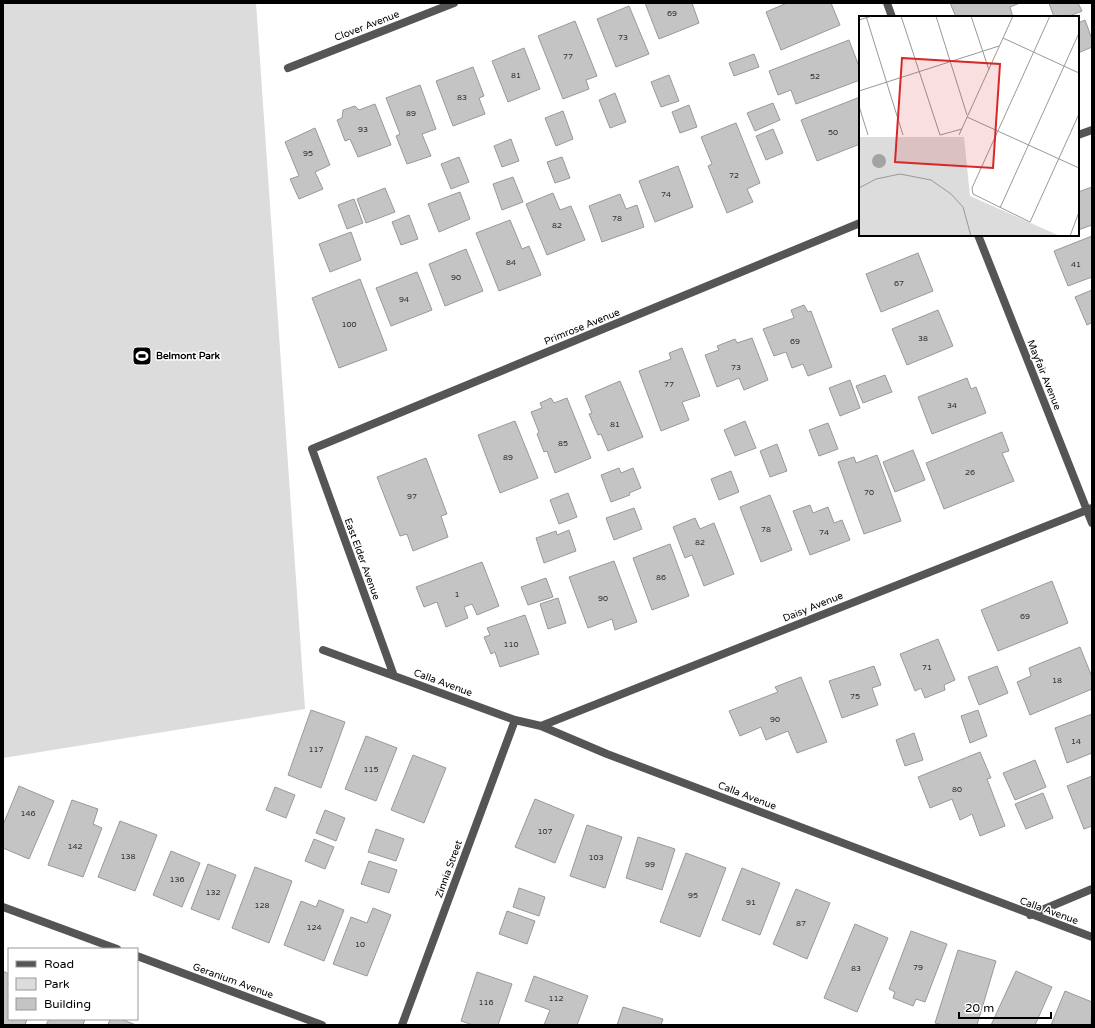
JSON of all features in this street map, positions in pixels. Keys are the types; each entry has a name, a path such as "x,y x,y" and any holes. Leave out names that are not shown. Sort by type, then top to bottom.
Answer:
{"street":[{"name":"Clover Avenue","path":"288,68 454,3"},
{"path":"887,3 892,16"},
{"path":"1079,135 1092,130"},
{"name":"Primrose Avenue","path":"312,449 859,223"},
{"name":"Mayfair Avenue","path":"978,236 1089,509 1092,523"},
{"name":"East Elder Avenue","path":"312,449 394,676"},
{"name":"Daisy Avenue","path":"541,726 1089,509"},
{"name":"Calla Avenue","path":"323,650 515,720 541,726 614,756 1030,915 1092,937"},
{"name":"Zinnia Street","path":"402,1025 515,720"},
{"path":"1030,915 1092,889"},
{"path":"3,907 114,948"},
{"name":"Geranium Avenue","path":"138,956 322,1025"}],"green space":[{"name":"Belmont Park","path":"3,3 256,3 305,709 3,758"}],"building":[{"path":"645,3 692,3 699,23 659,39"},
{"path":"787,3 831,3 840,25 781,50 766,12"},
{"path":"950,3 1020,3 1010,7 1013,16 956,16"},
{"path":"1049,3 1078,3 1082,11 1070,16 1054,16"},
{"path":"629,6 649,54 616,67 597,19"},
{"path":"1085,20 1092,39 1092,47 1079,53 1079,23"},
{"path":"575,21 597,76 586,80 589,89 563,99 538,36"},
{"path":"849,40 859,66 859,80 796,104 791,90 778,95 769,71"},
{"path":"524,48 540,89 508,102 492,61"},
{"path":"754,54 759,67 734,76 729,63"},
{"path":"473,67 484,96 479,98 485,114 453,126 436,81"},
{"path":"669,75 679,101 661,107 651,82"},
{"path":"420,85 436,129 422,134 431,156 407,164 396,136 400,134 386,98"},
{"path":"615,93 626,122 610,128 599,100"},
{"path":"859,97 859,144 817,161 801,120"},
{"path":"773,103 780,120 755,131 747,113"},
{"path":"375,104 391,145 358,157 350,139 345,141 337,120 342,118 343,110 355,106 359,110"},
{"path":"689,105 697,127 680,133 672,112"},
{"path":"563,111 573,139 556,146 545,118"},
{"path":"736,123 760,183 747,189 753,202 727,213 708,166 712,164 701,137"},
{"path":"315,128 330,165 315,172 323,189 299,199 290,179 299,176 285,142"},
{"path":"773,129 783,153 766,160 756,136"},
{"path":"511,139 519,161 502,167 494,146"},
{"path":"459,157 469,182 451,189 441,164"},
{"path":"562,157 570,178 555,183 547,162"},
{"path":"678,166 693,207 655,222 639,181"},
{"path":"513,177 523,202 502,210 493,184"},
{"path":"1092,187 1092,225 1079,230 1079,192"},
{"path":"385,188 395,212 366,223 357,199"},
{"path":"460,192 470,219 439,232 428,204"},
{"path":"553,193 560,210 571,206 585,240 547,255 526,204"},
{"path":"620,194 626,209 637,205 644,227 602,242 589,206"},
{"path":"354,199 363,223 347,229 338,205"},
{"path":"409,215 418,239 401,245 392,222"},
{"path":"510,220 522,249 529,246 541,275 499,291 476,233"},
{"path":"351,232 361,260 330,272 319,244"},
{"path":"1092,236 1092,277 1068,286 1054,251"},
{"path":"466,249 483,291 445,306 429,264"},
{"path":"918,253 933,291 881,312 866,274"},
{"path":"417,272 432,310 391,326 376,288"},
{"path":"360,279 387,350 339,368 312,298"},
{"path":"1092,290 1092,325 1091,323 1087,325 1075,297"},
{"path":"804,305 808,312 811,311 832,367 808,376 803,364 792,368 786,352 774,356 763,329 794,318 791,310"},
{"path":"938,310 953,346 907,365 892,329"},
{"path":"752,338 768,380 744,390 739,378 717,387 705,355 719,350 717,346 735,339 737,343"},
{"path":"682,348 700,396 682,402 689,420 661,431 639,371 671,359 669,353"},
{"path":"885,375 892,392 863,403 856,386"},
{"path":"967,378 971,389 976,387 986,413 932,434 918,397"},
{"path":"850,380 860,408 840,416 829,388"},
{"path":"620,381 643,437 608,451 601,434 598,435 589,414 592,413 585,396"},
{"path":"551,398 554,403 567,398 591,458 555,473 547,451 544,452 537,434 539,432 531,412 542,408 540,403"},
{"path":"515,421 538,478 500,493 478,435"},
{"path":"745,421 756,448 735,456 724,430"},
{"path":"828,423 838,449 819,456 809,430"},
{"path":"1002,432 1009,451 1002,453 1014,481 944,509 926,463"},
{"path":"777,444 787,471 770,477 760,451"},
{"path":"913,450 925,480 895,492 883,462"},
{"path":"877,455 901,521 864,534 838,462 854,457 856,463"},
{"path":"426,458 447,514 441,516 448,537 413,551 407,534 400,536 377,477"},
{"path":"619,468 621,473 633,468 641,488 629,493 630,495 611,502 601,475"},
{"path":"731,471 739,492 719,500 711,479"},
{"path":"568,493 577,517 559,524 550,500"},
{"path":"770,495 792,550 761,562 740,507"},
{"path":"810,505 813,513 828,507 834,523 842,520 850,540 810,555 793,511"},
{"path":"634,508 642,529 614,540 606,518"},
{"path":"695,518 700,529 714,523 734,574 704,586 692,555 685,558 673,527"},
{"path":"569,530 576,551 544,563 536,538 556,531 557,535"},
{"path":"670,544 689,596 652,610 633,558"},
{"path":"614,561 637,622 615,630 612,619 588,628 569,577"},
{"path":"482,562 499,606 477,615 472,604 464,607 468,618 446,627 437,602 424,607 416,587"},
{"path":"546,578 553,597 528,605 521,587"},
{"path":"1052,581 1068,623 998,651 981,610"},
{"path":"558,598 566,623 548,629 540,604"},
{"path":"525,615 539,654 500,667 495,652 491,654 484,637 490,635 487,628"},
{"path":"938,639 955,680 944,685 945,690 925,698 921,688 915,691 900,654"},
{"path":"1080,647 1092,677 1092,689 1030,715 1017,682 1031,676 1029,668"},
{"path":"874,666 881,685 872,688 878,705 842,718 829,681"},
{"path":"997,666 1008,693 979,705 968,677"},
{"path":"801,677 827,742 797,753 788,731 766,740 761,727 740,736 729,711 778,692 775,687"},
{"path":"311,710 345,722 321,788 288,775"},
{"path":"978,710 987,736 970,743 961,716"},
{"path":"1092,714 1092,753 1067,763 1055,728"},
{"path":"914,733 923,760 905,766 896,740"},
{"path":"366,736 397,748 376,801 345,789"},
{"path":"980,752 991,778 987,779 1005,826 980,836 972,814 960,820 952,799 930,808 918,777"},
{"path":"413,755 446,768 424,823 391,810"},
{"path":"1035,760 1046,787 1015,800 1003,773"},
{"path":"1092,776 1092,826 1084,829 1067,786"},
{"path":"19,786 54,801 29,859 3,848 3,825"},
{"path":"275,787 295,795 286,818 266,810"},
{"path":"1043,793 1053,818 1026,829 1015,804"},
{"path":"535,799 574,815 555,863 515,847"},
{"path":"72,800 98,809 93,824 102,828 83,877 48,865"},
{"path":"325,810 345,818 336,841 316,833"},
{"path":"120,821 157,835 135,891 98,877"},
{"path":"587,825 622,837 605,888 570,876"},
{"path":"376,829 404,839 396,861 368,852"},
{"path":"638,837 675,849 662,890 626,878"},
{"path":"314,839 334,847 325,869 305,861"},
{"path":"171,851 200,863 182,907 153,895"},
{"path":"686,853 726,868 700,937 660,922"},
{"path":"369,861 397,870 389,893 361,884"},
{"path":"208,864 236,875 219,920 191,909"},
{"path":"255,867 292,881 269,943 232,928"},
{"path":"742,868 780,883 760,935 722,920"},
{"path":"519,888 545,897 539,916 513,907"},
{"path":"796,889 830,903 807,959 773,944"},
{"path":"319,900 344,910 324,961 284,945 301,901 316,907"},
{"path":"373,908 391,915 367,976 333,964 351,917 367,923"},
{"path":"507,911 535,921 527,944 499,934"},
{"path":"855,924 888,938 857,1012 824,998"},
{"path":"911,931 947,944 925,1002 916,999 913,1006 893,998 895,992 889,989"},
{"path":"958,950 996,961 977,1025 943,1025 935,1023"},
{"path":"3,971 8,974 8,1020 27,1020 25,1025 3,1025"},
{"path":"1016,971 1052,987 1035,1025 991,1025"},
{"path":"477,972 512,984 498,1025 473,1025 461,1021"},
{"path":"534,976 588,996 577,1025 544,1025 550,1010 525,1001"},
{"path":"1065,991 1092,1002 1091,1025 1051,1025"},
{"path":"623,1007 663,1019 661,1025 617,1025"},
{"path":"48,1020 85,1020 83,1025 46,1025"},
{"path":"110,1020 124,1020 136,1025 108,1025"}],"place":[{"name":"Belmont Park","path":"142,356"}]}
